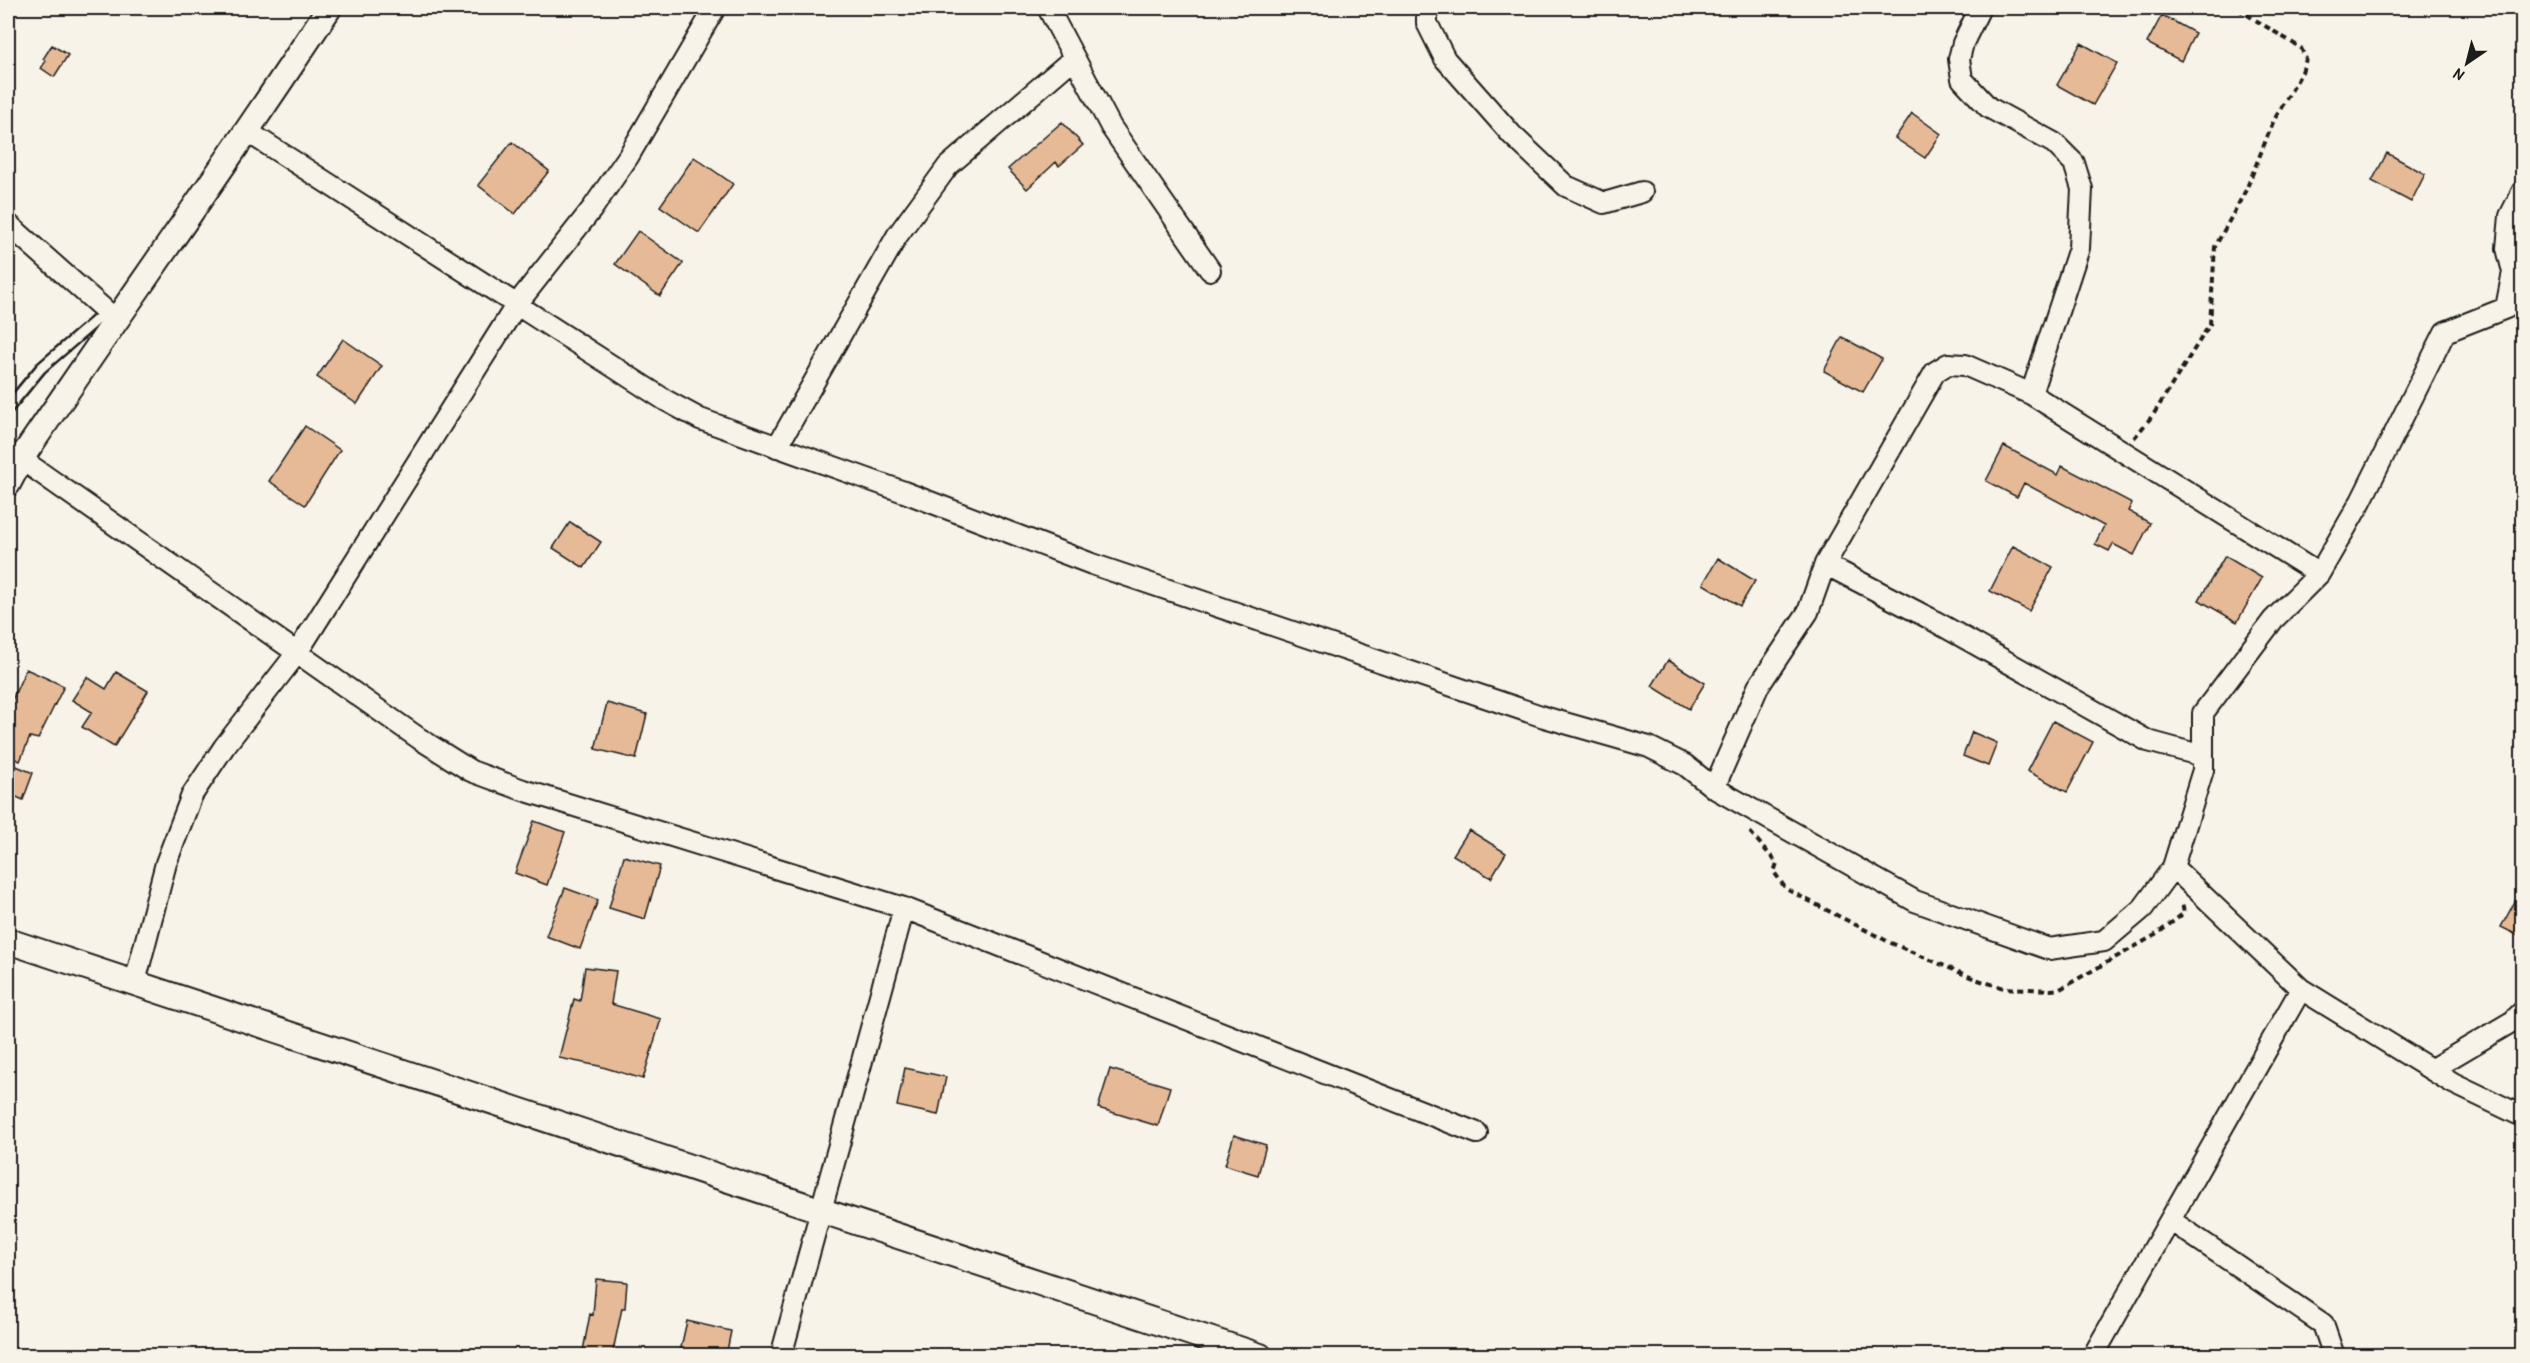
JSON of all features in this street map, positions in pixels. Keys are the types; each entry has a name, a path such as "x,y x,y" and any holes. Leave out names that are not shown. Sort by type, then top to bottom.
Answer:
{"street":[{"path":"8,484 21,459 113,314 141,282 248,132 329,8"},
{"path":"135,982 166,863 192,795 224,747 297,652 517,304 592,209 628,157 715,8"},
{"path":"1048,8 1111,127 1210,270"},
{"path":"1427,8 1426,23 1444,59 1512,135 1566,186 1604,202 1642,192"},
{"path":"1980,8 1963,43 1959,59 1962,79 1988,107 2054,143 2074,163 2082,189 2079,248 2031,394"},
{"path":"777,447 897,236 948,166 1074,58"},
{"path":"248,132 665,399 700,419 904,492 1092,564 1544,717 1649,747 1685,765 1714,788 1915,901 2049,949 2104,941 2143,908 2173,867 2203,770 2203,713 2273,620 2319,574 2361,501 2445,332 2506,308 2513,272 2508,248 2510,216 2523,192"},
{"path":"8,224 113,314"},
{"path":"1714,788 1758,687 1808,612 1826,564 1935,372 1948,364 1965,364 2031,394 2319,574"},
{"path":"21,459 420,739 471,771 523,790 904,908 1477,1132"},
{"path":"1826,564 1929,618 2148,741 2203,756"},
{"path":"2173,867 2301,988 2453,1083 2523,1116"},
{"path":"781,1356 904,908"},
{"path":"8,941 1260,1356"},
{"path":"2093,1356 2301,988"},
{"path":"2432,1069 2513,1021 2523,1012"},
{"path":"2170,1220 2323,1324 2334,1356"}],"lane":[{"path":"8,408 41,368 113,314"}],"path":[{"path":"2126,452 2153,416 2210,324 2215,247 2246,190 2274,120 2302,72 2306,59 2301,48 2236,8"}],"building":[{"path":"2162,15 2195,33 2181,61 2147,43"},
{"path":"2081,43 2117,63 2093,105 2057,85"},
{"path":"52,45 68,55 54,77 41,68 46,61 43,59"},
{"path":"1912,113 1941,134 1925,158 1895,138"},
{"path":"1062,122 1083,145 1059,166 1056,162 1027,189 1008,169"},
{"path":"512,142 549,171 515,214 478,185"},
{"path":"2387,153 2425,174 2411,202 2372,181"},
{"path":"694,157 733,184 699,233 660,206"},
{"path":"638,231 683,263 660,296 615,264"},
{"path":"1842,337 1882,359 1863,392 1824,371"},
{"path":"343,339 382,366 357,404 317,377"},
{"path":"305,426 340,450 305,505 269,481"},
{"path":"2004,446 2058,475 2062,466 2132,503 2128,511 2150,523 2134,555 2113,544 2109,551 2095,544 2104,526 2024,483 2017,497 1986,481"},
{"path":"570,522 601,542 584,568 553,548"},
{"path":"2013,546 2053,567 2029,611 1990,591"},
{"path":"2225,556 2262,578 2237,622 2199,600"},
{"path":"1718,558 1755,581 1740,606 1703,584"},
{"path":"1668,660 1705,683 1689,709 1652,686"},
{"path":"26,669 64,686 38,739 30,737 20,761 8,756 8,709"},
{"path":"116,672 148,691 114,747 82,727 92,712 72,700 87,677 106,689"},
{"path":"607,703 647,714 636,759 595,749"},
{"path":"2053,721 2093,742 2067,792 2027,771"},
{"path":"1972,732 1997,743 1988,766 1963,756"},
{"path":"14,765 33,773 23,800 8,793 8,781"},
{"path":"534,821 565,832 547,885 515,873"},
{"path":"1469,830 1506,853 1491,878 1453,855"},
{"path":"624,856 660,866 645,919 609,908"},
{"path":"2523,887 2523,938 2501,927"},
{"path":"565,888 598,900 580,949 546,936"},
{"path":"585,967 616,971 611,1004 661,1019 643,1079 599,1066 559,1058 574,999 580,1001"},
{"path":"905,1068 946,1077 938,1115 897,1106"},
{"path":"1110,1069 1170,1087 1158,1126 1098,1108"},
{"path":"1234,1135 1266,1145 1258,1175 1225,1165"},
{"path":"596,1279 627,1282 625,1308 622,1308 612,1356 582,1356 590,1314 593,1315"},
{"path":"687,1321 731,1331 726,1356 679,1356"}]}
